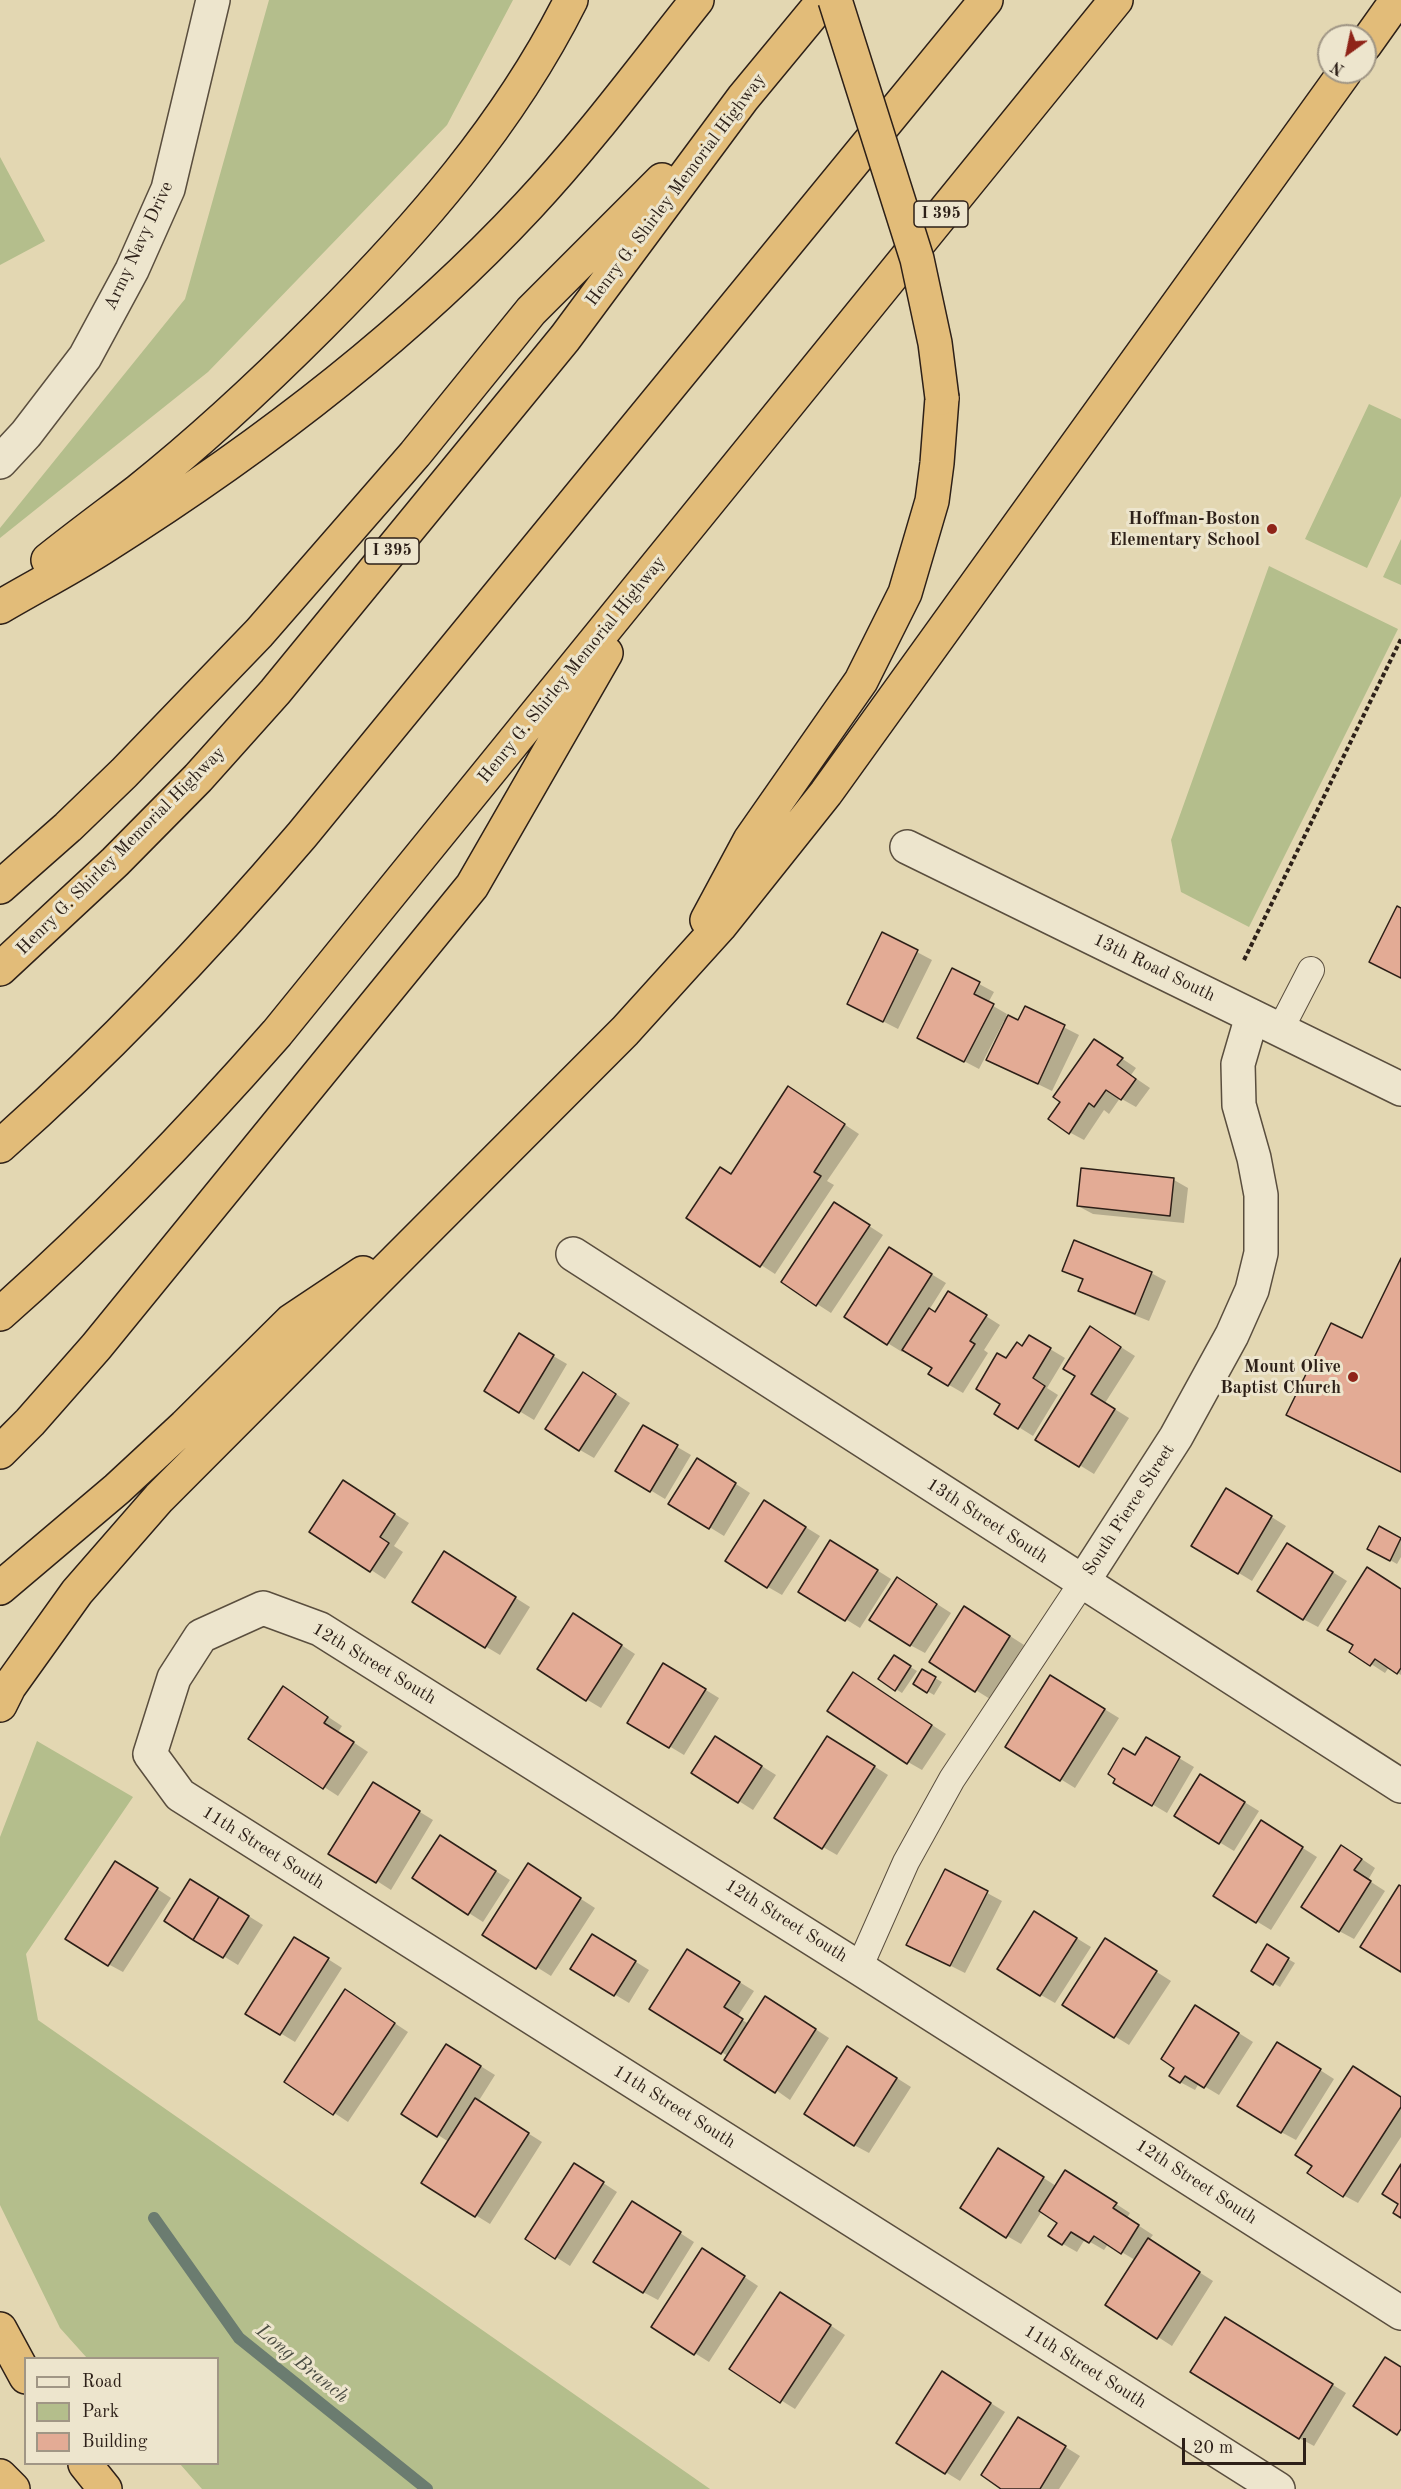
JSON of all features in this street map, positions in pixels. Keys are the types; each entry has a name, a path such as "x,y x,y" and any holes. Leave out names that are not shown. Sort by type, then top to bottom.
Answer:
{"highway":[{"path":"0,598 139,490 210,430 279,366 395,249 493,129 530,76 571,0"},
{"path":"0,607 100,549 220,469 349,374 417,316 529,206 697,0"},
{"name":"Henry G. Shirley Memorial Highway","path":"0,969 115,862 198,778 275,692 565,338 743,98 824,0"},
{"path":"677,977 750,840 855,690 885,636 905,593 932,501 938,463 942,398 935,343 917,259 834,0"},
{"path":"0,1146 59,1094 143,1013 224,927 407,710 986,0"},
{"name":"Henry G. Shirley Memorial Highway","path":"0,1314 122,1201 234,1082 284,1024 1116,0"},
{"path":"1377,28 1397,0"},
{"path":"0,1705 9,1687 45,1636 117,1544 208,1446 425,1232 677,977 770,867 826,793 1336,84"},
{"path":"0,887 68,827 124,773 259,633 415,454 531,311 743,98"},
{"path":"0,1452 30,1422 96,1347 472,886 656,566"},
{"path":"0,1588 117,1489 185,1426 291,1320 425,1232"},
{"path":"0,2329 24,2373"},
{"path":"87,2465 105,2489"},
{"path":"0,2476 13,2489"}],"street":[{"name":"Army Navy Drive","path":"0,462 26,434 85,357 132,270 168,189 213,0"},
{"name":"13th Road South","path":"908,847 1401,1089"},
{"name":"South Pierce Street","path":"1082,1582 1176,1437 1232,1335 1252,1290 1261,1253 1262,1195 1239,1105 1238,1064 1266,1023"},
{"name":"13th Street South","path":"573,1254 1401,1786"},
{"name":"12th Street South","path":"174,1678 201,1636 263,1608 320,1629 1401,2313"},
{"name":"11th Street South","path":"174,1678 150,1754 180,1795 1278,2489"}],"lane":[{"path":"1266,1023 1311,970"},
{"name":"South Pierce Street","path":"859,1968 906,1862 952,1779 1082,1582"}],"path":[{"path":"1244,960 1401,639"}],"green space":[{"path":"269,0 513,0 447,125 208,372 0,538 0,528 185,299"},
{"path":"0,157 45,241 0,265"},
{"path":"1369,404 1401,419 1401,496 1367,568 1305,539"},
{"path":"1401,539 1401,585 1383,577"},
{"path":"1269,566 1398,629 1249,927 1181,892 1171,840"},
{"path":"37,1741 133,1797 26,1954 38,2020 710,2489 202,2489 181,2465 219,2465 219,2357 86,2357 60,2328 0,2205 0,1837"}],"building":[{"path":"1397,906 1401,908 1401,978 1369,962"},
{"path":"882,932 918,950 883,1022 847,1004"},
{"path":"952,968 980,982 974,994 994,1004 964,1062 917,1038"},
{"path":"1025,1006 1065,1025 1038,1084 986,1060 1008,1015 1018,1020"},
{"path":"1094,1039 1123,1058 1117,1065 1136,1079 1121,1100 1106,1090 1094,1107 1089,1103 1069,1134 1048,1119 1060,1102 1053,1097"},
{"path":"788,1086 845,1124 814,1172 821,1176 760,1267 686,1218 720,1167 731,1174"},
{"path":"1081,1168 1174,1178 1170,1216 1077,1206"},
{"path":"834,1202 870,1225 816,1306 781,1282"},
{"path":"1074,1240 1152,1272 1135,1314 1078,1291 1083,1279 1062,1271"},
{"path":"889,1247 932,1274 887,1345 844,1317"},
{"name":"Mount Olive Baptist Church","path":"1401,1258 1401,1472 1286,1415 1331,1323 1362,1338"},
{"path":"948,1291 987,1315 970,1341 975,1344 948,1386 928,1374 932,1368 902,1350 929,1308 935,1312"},
{"path":"1090,1326 1121,1347 1091,1394 1115,1409 1079,1467 1035,1440 1075,1376 1063,1369"},
{"path":"519,1333 554,1355 519,1413 484,1391"},
{"path":"1029,1335 1051,1348 1033,1378 1045,1386 1018,1429 994,1414 1000,1404 976,1389 997,1353 1006,1358 1017,1342 1022,1346"},
{"path":"583,1372 616,1394 579,1451 545,1429"},
{"path":"643,1425 678,1445 650,1492 615,1471"},
{"path":"697,1458 736,1483 709,1529 668,1504"},
{"path":"343,1480 395,1514 380,1537 389,1543 370,1572 309,1532"},
{"path":"1226,1488 1272,1516 1238,1574 1191,1546"},
{"path":"764,1500 806,1527 767,1588 725,1561"},
{"path":"1379,1526 1401,1538 1390,1561 1367,1549"},
{"path":"830,1540 878,1570 845,1621 798,1592"},
{"path":"1287,1543 1333,1572 1303,1620 1257,1591"},
{"path":"444,1551 516,1597 485,1648 412,1602"},
{"path":"1367,1567 1401,1589 1401,1668 1397,1674 1375,1659 1370,1666 1349,1652 1353,1645 1327,1630"},
{"path":"897,1577 937,1604 910,1646 869,1620"},
{"path":"964,1606 1010,1636 975,1692 929,1662"},
{"path":"573,1613 622,1645 586,1701 537,1669"},
{"path":"894,1655 911,1666 895,1691 878,1679"},
{"path":"663,1663 706,1689 669,1748 627,1723"},
{"path":"922,1669 936,1677 927,1693 913,1684"},
{"path":"853,1672 932,1725 907,1764 827,1711"},
{"path":"1050,1675 1105,1709 1060,1781 1005,1747"},
{"path":"283,1686 328,1717 324,1723 354,1742 323,1789 248,1739"},
{"path":"715,1736 762,1766 738,1803 691,1773"},
{"path":"827,1736 875,1766 822,1849 774,1818"},
{"path":"1146,1737 1180,1757 1152,1806 1113,1783 1115,1779 1108,1774 1123,1748 1135,1755"},
{"path":"1200,1774 1245,1802 1219,1844 1174,1816"},
{"path":"373,1782 420,1811 376,1883 328,1854"},
{"path":"1261,1820 1303,1847 1256,1923 1213,1896"},
{"path":"440,1835 496,1871 468,1915 412,1878"},
{"path":"1341,1845 1362,1859 1354,1870 1371,1881 1339,1932 1301,1907"},
{"path":"115,1861 158,1888 108,1966 65,1939"},
{"path":"528,1863 581,1898 536,1969 482,1935"},
{"path":"945,1869 988,1891 950,1966 906,1945"},
{"path":"190,1879 219,1897 193,1940 164,1921"},
{"path":"1399,1885 1401,1886 1401,1972 1360,1947"},
{"path":"219,1897 249,1916 223,1958 193,1940"},
{"path":"1034,1911 1077,1938 1040,1996 997,1969"},
{"path":"592,1934 636,1961 614,1996 570,1969"},
{"path":"294,1937 329,1958 280,2035 245,2014"},
{"path":"1105,1938 1157,1971 1114,2038 1062,2005"},
{"path":"1267,1944 1289,1958 1273,1985 1251,1971"},
{"path":"687,1949 740,1982 724,2007 743,2019 721,2054 649,2009"},
{"path":"345,1989 395,2023 333,2115 284,2082"},
{"path":"765,1996 816,2029 775,2093 724,2060"},
{"path":"1195,2005 1239,2033 1204,2088 1185,2076 1180,2083 1169,2076 1174,2068 1161,2059"},
{"path":"1277,2042 1321,2069 1281,2133 1237,2106"},
{"path":"446,2044 481,2066 437,2137 401,2114"},
{"path":"847,2046 897,2078 854,2146 804,2114"},
{"path":"1353,2066 1401,2097 1401,2107 1343,2197 1307,2173 1312,2166 1295,2155"},
{"path":"475,2098 529,2133 475,2217 421,2183"},
{"path":"998,2148 1044,2177 1006,2238 960,2208"},
{"path":"574,2163 604,2182 555,2259 525,2239"},
{"path":"1401,2164 1401,2218 1393,2213 1398,2204 1382,2194"},
{"path":"1065,2170 1117,2203 1113,2208 1139,2225 1121,2254 1094,2236 1089,2243 1071,2232 1062,2245 1048,2236 1057,2223 1039,2211"},
{"path":"632,2201 681,2232 643,2293 593,2262"},
{"path":"1148,2238 1200,2272 1157,2339 1105,2305"},
{"path":"702,2248 745,2276 694,2355 651,2327"},
{"path":"780,2292 831,2325 780,2403 729,2369"},
{"path":"1225,2317 1333,2384 1299,2439 1190,2372"},
{"path":"1385,2357 1401,2367 1401,2429 1397,2435 1353,2406"},
{"path":"942,2371 991,2403 945,2474 896,2443"},
{"path":"1018,2417 1066,2446 1040,2489 1001,2489 981,2475"}],"waterway":[{"name":"Long Branch","path":"154,2218 239,2338 427,2489"}],"place":[{"name":"Hoffman-Boston Elementary School","path":"1272,529"},
{"name":"Mount Olive Baptist Church","path":"1353,1377"}]}
